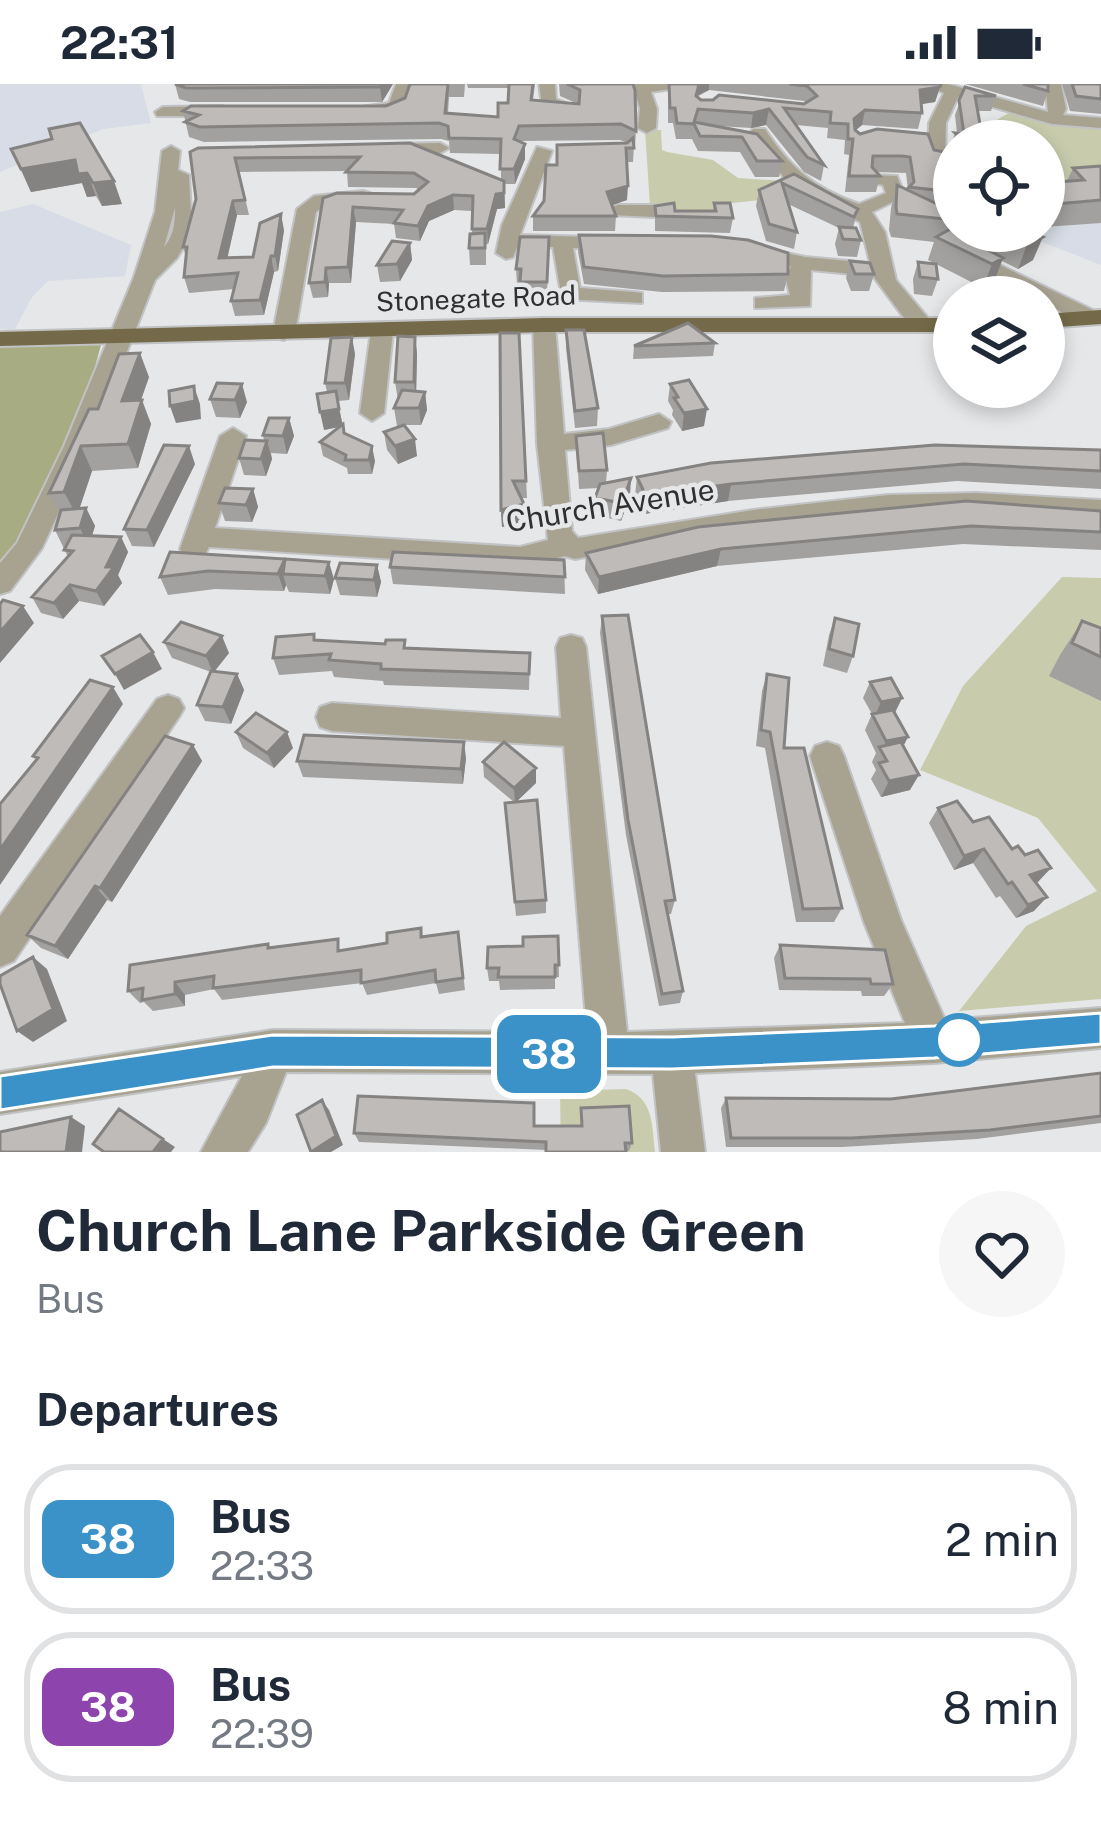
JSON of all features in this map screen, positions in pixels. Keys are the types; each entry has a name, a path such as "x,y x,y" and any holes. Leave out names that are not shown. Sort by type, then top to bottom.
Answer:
{"main road":[{"path":"1065,319 1095,317"},
{"name":"Stonegate Road","path":"0,339 544,325 933,325"}],"street":[{"path":"548,84 548,102 570,111"},
{"path":"647,128 645,113 650,109 642,86 696,84"},
{"path":"930,84 1052,119 1101,123"},
{"path":"1052,119 1058,109 1053,84"},
{"path":"345,111 388,111 396,107 404,85 422,85"},
{"path":"937,120 952,92"},
{"path":"0,583 28,548 67,466 145,278 179,248 186,230 180,174 161,104 231,111"},
{"path":"756,137 794,184 858,211 881,248 881,270 890,287 910,303 921,325"},
{"path":"909,138 933,140"},
{"path":"373,149 440,148"},
{"path":"544,150 508,247 639,242 635,211"},
{"path":"171,151 193,151"},
{"path":"880,179 890,180 896,196"},
{"path":"858,211 896,196 920,199"},
{"path":"284,334 307,209 336,197 392,197"},
{"path":"562,242 570,294 634,298"},
{"path":"727,244 803,263 881,270"},
{"path":"981,262 1095,317"},
{"path":"763,302 802,301 797,279 803,263"},
{"path":"544,325 557,532 566,544"},
{"path":"372,413 382,331"},
{"path":"550,444 610,437 659,422"},
{"name":"Church Avenue","path":"221,448 197,543 520,557 542,555 566,544 575,549 714,522 873,506 939,502 1101,509"},
{"path":"571,647 609,1054"},
{"path":"0,948 168,708"},
{"path":"332,716 578,733"},
{"path":"827,756 883,922 934,1042"},
{"path":"0,1093 273,1051 672,1053 934,1042 1101,1028"},
{"path":"223,1152 251,1108 273,1051"},
{"path":"672,1053 683,1152"}],"shaded area":[{"path":"0,84 141,84 151,123 103,129 0,172"},
{"path":"1101,182 1101,265 1065,251 1065,186"},
{"path":"33,204 131,245 125,276 48,281 32,297 15,329 0,329 0,212"}],"green space":[{"path":"1014,110 1042,120 997,120"},
{"path":"1065,124 1101,127 1101,182 1065,186"},
{"path":"645,130 661,130 662,150 713,160 738,178 785,181 761,200 732,203 715,212 685,214 650,206"},
{"path":"0,343 101,345 62,462 35,517 0,568"},
{"path":"1062,577 1101,578 1101,999 959,1011 1026,926 1097,891 1038,818 920,770 963,686"},
{"path":"626,1089 647,1106 655,1152 561,1152 560,1091"}],"building":[{"path":"175,84 382,84 186,88"},
{"path":"410,84 448,84 445,113 498,117 498,103 508,103 509,84 533,84 531,100 579,104 580,90 567,84 633,84 636,131 621,124 519,126 514,139 525,144 514,169 500,169 501,139 449,138 448,126 439,123 200,127 185,122 199,115 183,111 191,106 386,106 405,98"},
{"path":"669,84 699,84 696,96 701,100 719,95 804,104 817,96 807,86 789,84 941,84 920,90 922,113 865,110 854,119 860,134 877,129 928,134 933,147 933,190 909,187 914,182 910,157 873,156 872,167 880,176 849,176 853,139 848,139 848,124 830,123 831,112 784,108 824,165 807,157 769,109 753,113 698,109 694,122 757,134 782,161 757,161 742,137 700,136 694,124 677,123 675,108 670,108"},
{"path":"1072,84 1101,84 1101,99 1076,96"},
{"path":"965,87 996,96 975,96 979,120 962,120 959,100"},
{"path":"80,123 114,181 93,183 87,173 78,174 75,160 21,169 11,149 52,139 49,129"},
{"path":"633,138 634,148 626,148 628,186 607,192 616,216 533,216 544,201 546,165 557,165 557,145 627,143"},
{"path":"410,143 504,181 504,193 496,194 487,229 472,229 473,196 453,195 428,206 418,226 394,223 403,210 353,207 348,267 326,268 325,282 309,283 323,198 337,193 414,194 428,182 414,173 346,172 360,157 235,158 245,200 233,201 219,258 253,257 260,223 281,214 275,256 271,256 260,300 231,301 238,273 184,277 187,247 183,247 196,199 190,152 198,148"},
{"path":"1101,166 1101,200 1065,203 1065,181 1084,180 1073,168"},
{"path":"794,174 858,209 854,217 782,183 797,232 769,224 759,190"},
{"path":"897,185 933,202 933,218 897,214"},
{"path":"674,203 675,211 716,211 714,203 730,203 733,218 656,216 655,206"},
{"path":"839,227 856,228 861,240 843,239"},
{"path":"485,233 485,248 469,248 470,234"},
{"path":"579,235 748,240 788,253 788,274 663,276 584,267"},
{"path":"520,237 549,237 547,282 520,282 521,269 516,269"},
{"path":"392,241 410,243 397,264 377,265"},
{"path":"967,252 992,252 1003,258 992,264"},
{"path":"850,261 870,263 874,274 855,274"},
{"path":"918,262 936,264 938,276 920,277"},
{"path":"688,323 715,343 634,346"},
{"path":"566,330 584,330 598,408 575,411"},
{"path":"500,333 519,333 526,481 513,481 524,504 501,510"},
{"path":"398,336 415,337 414,382 395,382"},
{"path":"352,337 345,383 325,383 331,338"},
{"path":"140,353 122,401 142,400 128,444 81,446 64,492 49,493 89,409 98,409 119,354"},
{"path":"689,380 707,409 684,413 674,398 678,397 670,384"},
{"path":"217,383 242,384 235,400 210,399"},
{"path":"194,386 195,401 170,406 169,391"},
{"path":"402,390 425,392 419,408 394,408"},
{"path":"336,391 339,409 320,412 317,394"},
{"path":"269,418 289,418 283,436 263,435"},
{"path":"343,424 344,433 372,446 369,460 345,460 346,455 320,442"},
{"path":"404,425 415,439 395,446 384,432"},
{"path":"603,433 607,470 579,471 576,436"},
{"path":"245,440 267,441 261,459 239,458"},
{"path":"164,445 189,446 147,530 124,529"},
{"path":"935,445 1101,450 1101,471 964,464 646,496 637,477 711,463"},
{"path":"631,478 622,503 595,498 600,484"},
{"path":"225,488 253,489 246,505 219,503"},
{"path":"966,501 1101,511 1101,532 971,526 721,549 599,577 586,553 698,527"},
{"path":"86,508 80,528 55,530 61,510"},
{"path":"72,535 121,537 106,567 114,567 96,591 70,585 54,603 32,597 73,551 64,550"},
{"path":"170,552 285,559 278,574 208,571 160,577"},
{"path":"393,552 564,560 565,577 390,567"},
{"path":"285,559 329,562 325,576 283,574"},
{"path":"340,563 377,565 374,580 335,578"},
{"path":"3,600 23,606 0,632 0,604"},
{"path":"628,615 675,900 665,901 683,991 662,994 628,820 602,616"},
{"path":"835,618 859,624 853,656 829,649"},
{"path":"1082,621 1101,628 1101,657 1072,643"},
{"path":"181,622 222,636 206,656 164,642"},
{"path":"314,634 314,640 385,644 386,640 405,640 404,648 530,653 529,674 381,669 381,664 329,660 331,654 273,658 276,637"},
{"path":"140,635 153,652 115,674 102,656"},
{"path":"211,671 237,674 223,707 197,705"},
{"path":"767,674 789,678 784,748 804,748 842,908 803,909 770,732 761,730"},
{"path":"891,678 902,698 881,702 870,682"},
{"path":"90,680 113,687 0,850 0,804 38,758 33,756"},
{"path":"893,710 908,737 886,741 872,714"},
{"path":"256,713 287,732 267,753 236,732"},
{"path":"304,735 464,742 461,769 297,761"},
{"path":"165,736 193,745 100,888 95,886 55,946 27,935"},
{"path":"504,742 536,768 514,788 483,762"},
{"path":"901,742 919,775 889,781 879,763 887,761 879,747"},
{"path":"537,800 546,900 515,902 505,803"},
{"path":"957,801 973,822 989,817 1012,849 1018,846 1025,855 1038,850 1051,868 1030,875 1047,897 1028,905 984,849 964,856 938,808"},
{"path":"421,928 421,937 458,932 463,978 436,982 435,970 361,983 361,970 213,988 214,976 175,982 175,994 142,1000 143,988 128,991 130,965 268,944 268,948 338,939 338,951 387,943 387,933"},
{"path":"558,936 555,977 498,977 499,968 487,968 488,947 523,946 523,937"},
{"path":"780,945 885,950 893,984 871,984 870,979 785,978"},
{"path":"33,957 53,1009 17,1031 0,976"},
{"path":"1101,1073 1101,1116 990,1130 852,1138 731,1138 726,1098 891,1099"},
{"path":"358,1096 534,1103 534,1126 582,1126 581,1108 629,1106 632,1143 625,1143 626,1152 546,1152 546,1142 354,1133"},
{"path":"322,1100 336,1136 311,1152 297,1115"},
{"path":"119,1109 163,1139 153,1152 104,1152 93,1144"},
{"path":"71,1117 66,1152 0,1152 0,1132"}],"bus line":[{"name":"38","path":"0,1093 273,1051 672,1053 934,1042 1101,1028"}]}
